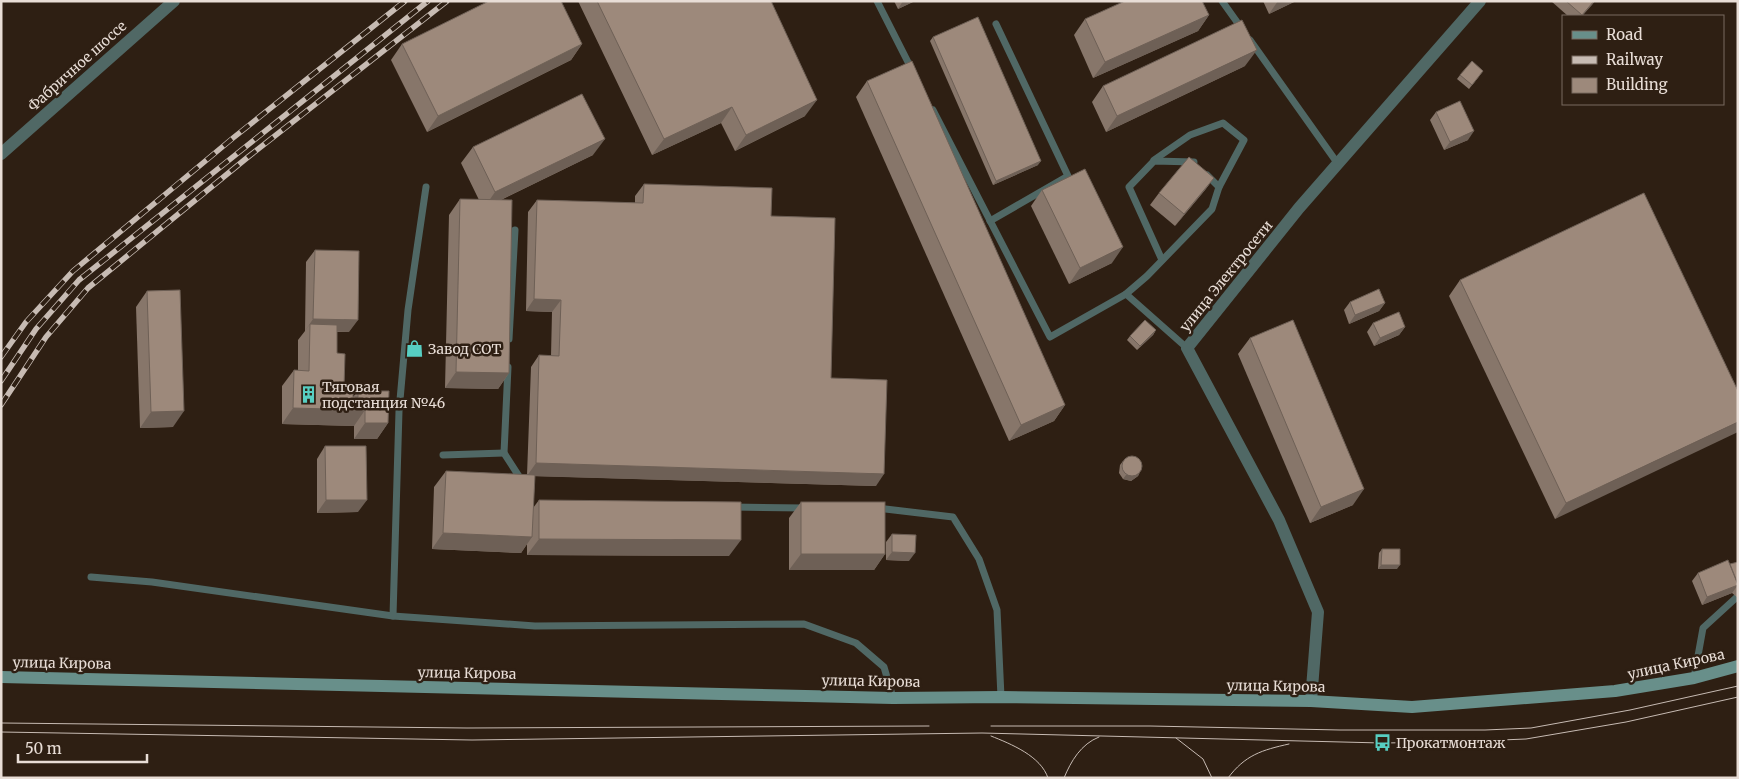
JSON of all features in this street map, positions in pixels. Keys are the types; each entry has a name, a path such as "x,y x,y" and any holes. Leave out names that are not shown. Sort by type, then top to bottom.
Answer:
{"main road":[{"name":"улица Кирова","path":"1,677 893,698 1002,697 1311,701 1412,707 1615,691 1694,678 1738,666"}],"street":[{"name":"Фабричное шоссе","path":"1,154 174,1"},
{"name":"улица Электросети","path":"1311,701 1318,612 1279,520 1187,348 1299,208 1480,1"}],"lane":[{"path":"877,1 918,80"},
{"path":"1222,1 1338,164"},
{"path":"990,221 1068,176 996,24"},
{"path":"927,98 1050,338 1126,294 1162,260 1212,209 1219,187 1244,140 1223,123 1190,135 1154,160 1129,187 1162,260"},
{"path":"1154,160 1193,162 1219,187"},
{"path":"393,616 399,411 408,310 426,187"},
{"path":"509,347 515,230"},
{"path":"1126,294 1187,348"},
{"path":"508,356 504,453 525,485"},
{"path":"443,455 504,453"},
{"path":"728,507 815,508"},
{"path":"872,508 953,517 979,559 997,610 1002,697"},
{"path":"90,577 152,582 393,616 535,626 804,624 856,642 884,667 893,698"},
{"path":"1694,678 1704,628 1738,596"}],"building":[{"path":"489,1 561,1 582,44 438,116 402,44"},
{"path":"597,1 771,1 817,100 746,135 732,107 664,139"},
{"path":"1125,1 1202,1 1209,15 1105,62 1085,19"},
{"path":"1566,1 1594,1 1582,15"},
{"path":"978,17 1041,161 996,181 933,37"},
{"path":"1242,20 1257,50 1117,116 1103,86"},
{"path":"912,61 1065,405 1021,425 867,81"},
{"path":"1472,61 1483,71 1472,85 1460,75"},
{"path":"582,94 605,139 495,192 473,147"},
{"path":"1460,101 1474,131 1450,142 1436,112"},
{"path":"1189,157 1214,178 1184,214 1159,193"},
{"path":"1085,169 1123,247 1080,268 1042,190"},
{"path":"644,184 772,188 771,216 835,218 831,378 887,380 884,474 536,463 539,355 559,356 561,300 534,299 537,200 643,203"},
{"path":"1644,193 1738,391 1738,422 1566,503 1460,280"},
{"path":"460,199 512,200 509,373 456,372"},
{"path":"315,250 359,251 358,320 313,319"},
{"path":"1379,289 1385,303 1355,315 1350,302"},
{"path":"180,290 184,411 151,412 147,291"},
{"path":"1399,312 1405,327 1380,338 1373,323"},
{"path":"1145,320 1156,330 1140,346 1130,336"},
{"path":"1293,320 1364,489 1321,507 1250,338"},
{"path":"310,324 337,325 337,353 345,354 344,387 353,387 353,397 358,397 358,391 389,391 388,423 365,423 365,410 293,408 294,370 309,371"},
{"path":"325,446 366,446 367,500 326,500"},
{"path":"1132,456 1139,459 1142,466 1139,473 1132,476 1125,473 1122,466 1125,459"},
{"path":"446,471 535,475 532,537 443,533"},
{"path":"539,500 741,502 741,540 539,539"},
{"path":"801,502 885,502 885,554 801,554"},
{"path":"892,534 916,535 915,553 892,552"},
{"path":"1382,549 1400,549 1400,565 1381,565"},
{"path":"1728,560 1738,585 1707,597 1698,573"},
{"path":"1738,562 1738,584 1730,564"}],"tram line":[{"path":"991,726 1150,726 1340,730 1485,730 1531,728 1630,710 1738,686"},
{"path":"1,732 472,740 982,733 1382,743 1451,742 1526,739 1626,722 1738,697"},
{"path":"1,723 467,728 929,726"},
{"path":"991,736 1016,747 1032,757 1039,763 1048,778"},
{"path":"1064,778 1077,754 1087,744 1099,737"},
{"path":"1176,738 1203,759 1212,778"},
{"path":"1228,778 1241,764 1255,755 1289,744"}],"railway":[{"path":"1,357 26,322 73,271 233,138 405,1"},
{"path":"1,381 36,329 79,280 428,1"},
{"path":"1,405 46,337 88,288 248,157 447,1"}],"place":[{"name":"Завод СОТ","path":"414,349"},
{"name":"Тяговая подстанция №46","path":"308,395"},
{"name":"Прокатмонтаж","path":"1382,743"}]}
